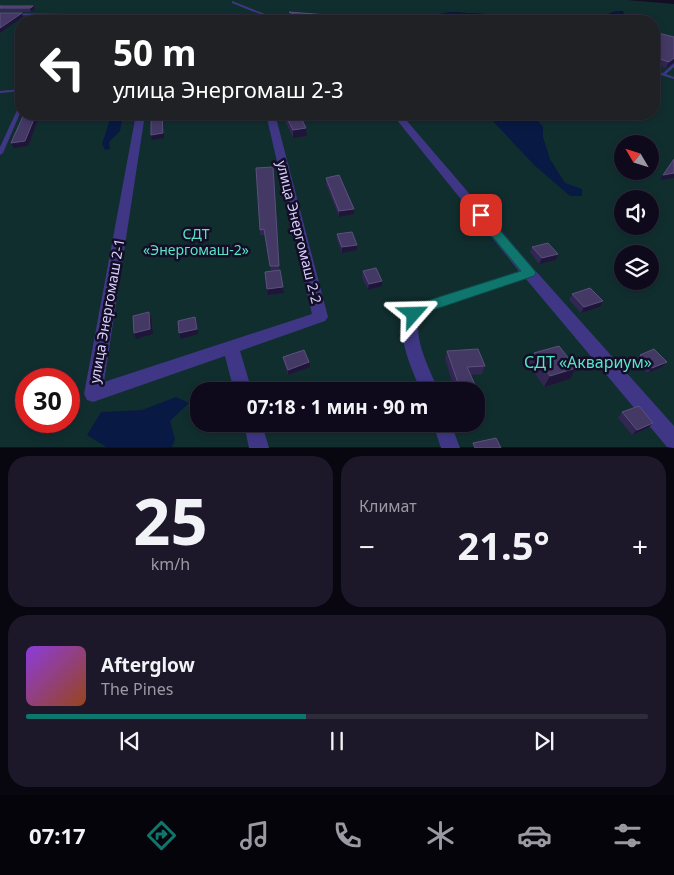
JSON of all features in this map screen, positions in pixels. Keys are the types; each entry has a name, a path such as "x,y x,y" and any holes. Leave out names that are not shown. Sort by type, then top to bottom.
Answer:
{"street":[{"name":"улица Энергомаш 2-1","path":"139,120 92,394 231,348"},
{"name":"улица Энергомаш 2-2","path":"231,348 320,317 272,120"},
{"path":"401,120 529,273 674,440"},
{"path":"427,382 410,336 410,326 414,314 425,307 529,273"},
{"path":"231,348 240,382"},
{"path":"255,432 260,448"},
{"path":"445,432 451,448"}],"lane":[{"path":"233,2 264,15"},
{"path":"0,14 73,15"},
{"path":"663,74 674,65"},
{"path":"660,73 674,78"},
{"path":"0,92 15,91"},
{"path":"0,153 15,120"}],"green space":[{"name":"СДТ «Энергомаш-2»","path":"0,0 627,0 674,4 674,447 0,447"}],"water":[{"path":"617,11 624,13 623,15 607,15"},
{"path":"449,12 503,15 440,15"},
{"path":"110,120 122,120 120,131 109,142 110,149 105,150 102,144"},
{"path":"492,120 537,120 543,127 543,137 550,159 565,183 582,189 582,196 570,196 534,165"},
{"path":"176,397 189,403 170,421 175,439 172,447 106,447 87,435 101,412 142,410"}],"building":[{"path":"0,6 33,6 30,8 0,8"},
{"path":"289,12 327,15 296,15"},
{"path":"0,13 22,13 15,15 15,18 0,28"},
{"path":"660,34 674,37 674,58 669,62 660,59"},
{"path":"21,120 34,120 25,141 11,143"},
{"path":"152,120 162,120 163,133 151,135"},
{"path":"288,120 302,120 306,128 293,130"},
{"path":"674,159 674,173 663,175"},
{"path":"273,167 279,266 270,266 264,229 260,230 256,168"},
{"path":"339,175 354,209 339,211 326,178"},
{"path":"352,232 357,245 342,247 337,234"},
{"path":"548,243 558,254 542,258 532,247"},
{"path":"376,268 382,281 369,284 363,271"},
{"path":"280,270 283,287 267,289 265,272"},
{"path":"590,288 603,301 584,307 572,294"},
{"path":"149,312 150,329 134,333 133,316"},
{"path":"195,317 197,329 179,333 178,321"},
{"path":"559,346 576,368 550,376 534,353"},
{"path":"478,349 485,366 467,367 474,382 458,382 447,351"},
{"path":"654,349 667,362 652,368 640,355"},
{"path":"304,350 309,362 288,370 283,357"},
{"path":"639,406 653,423 637,430 622,412"},
{"path":"496,438 501,448 475,448 473,443"}],"route":[{"path":"414,314 425,307 529,273 481,215"}],"park label":[{"name":"СДТ «Аквариум»","path":"588,362"}]}
